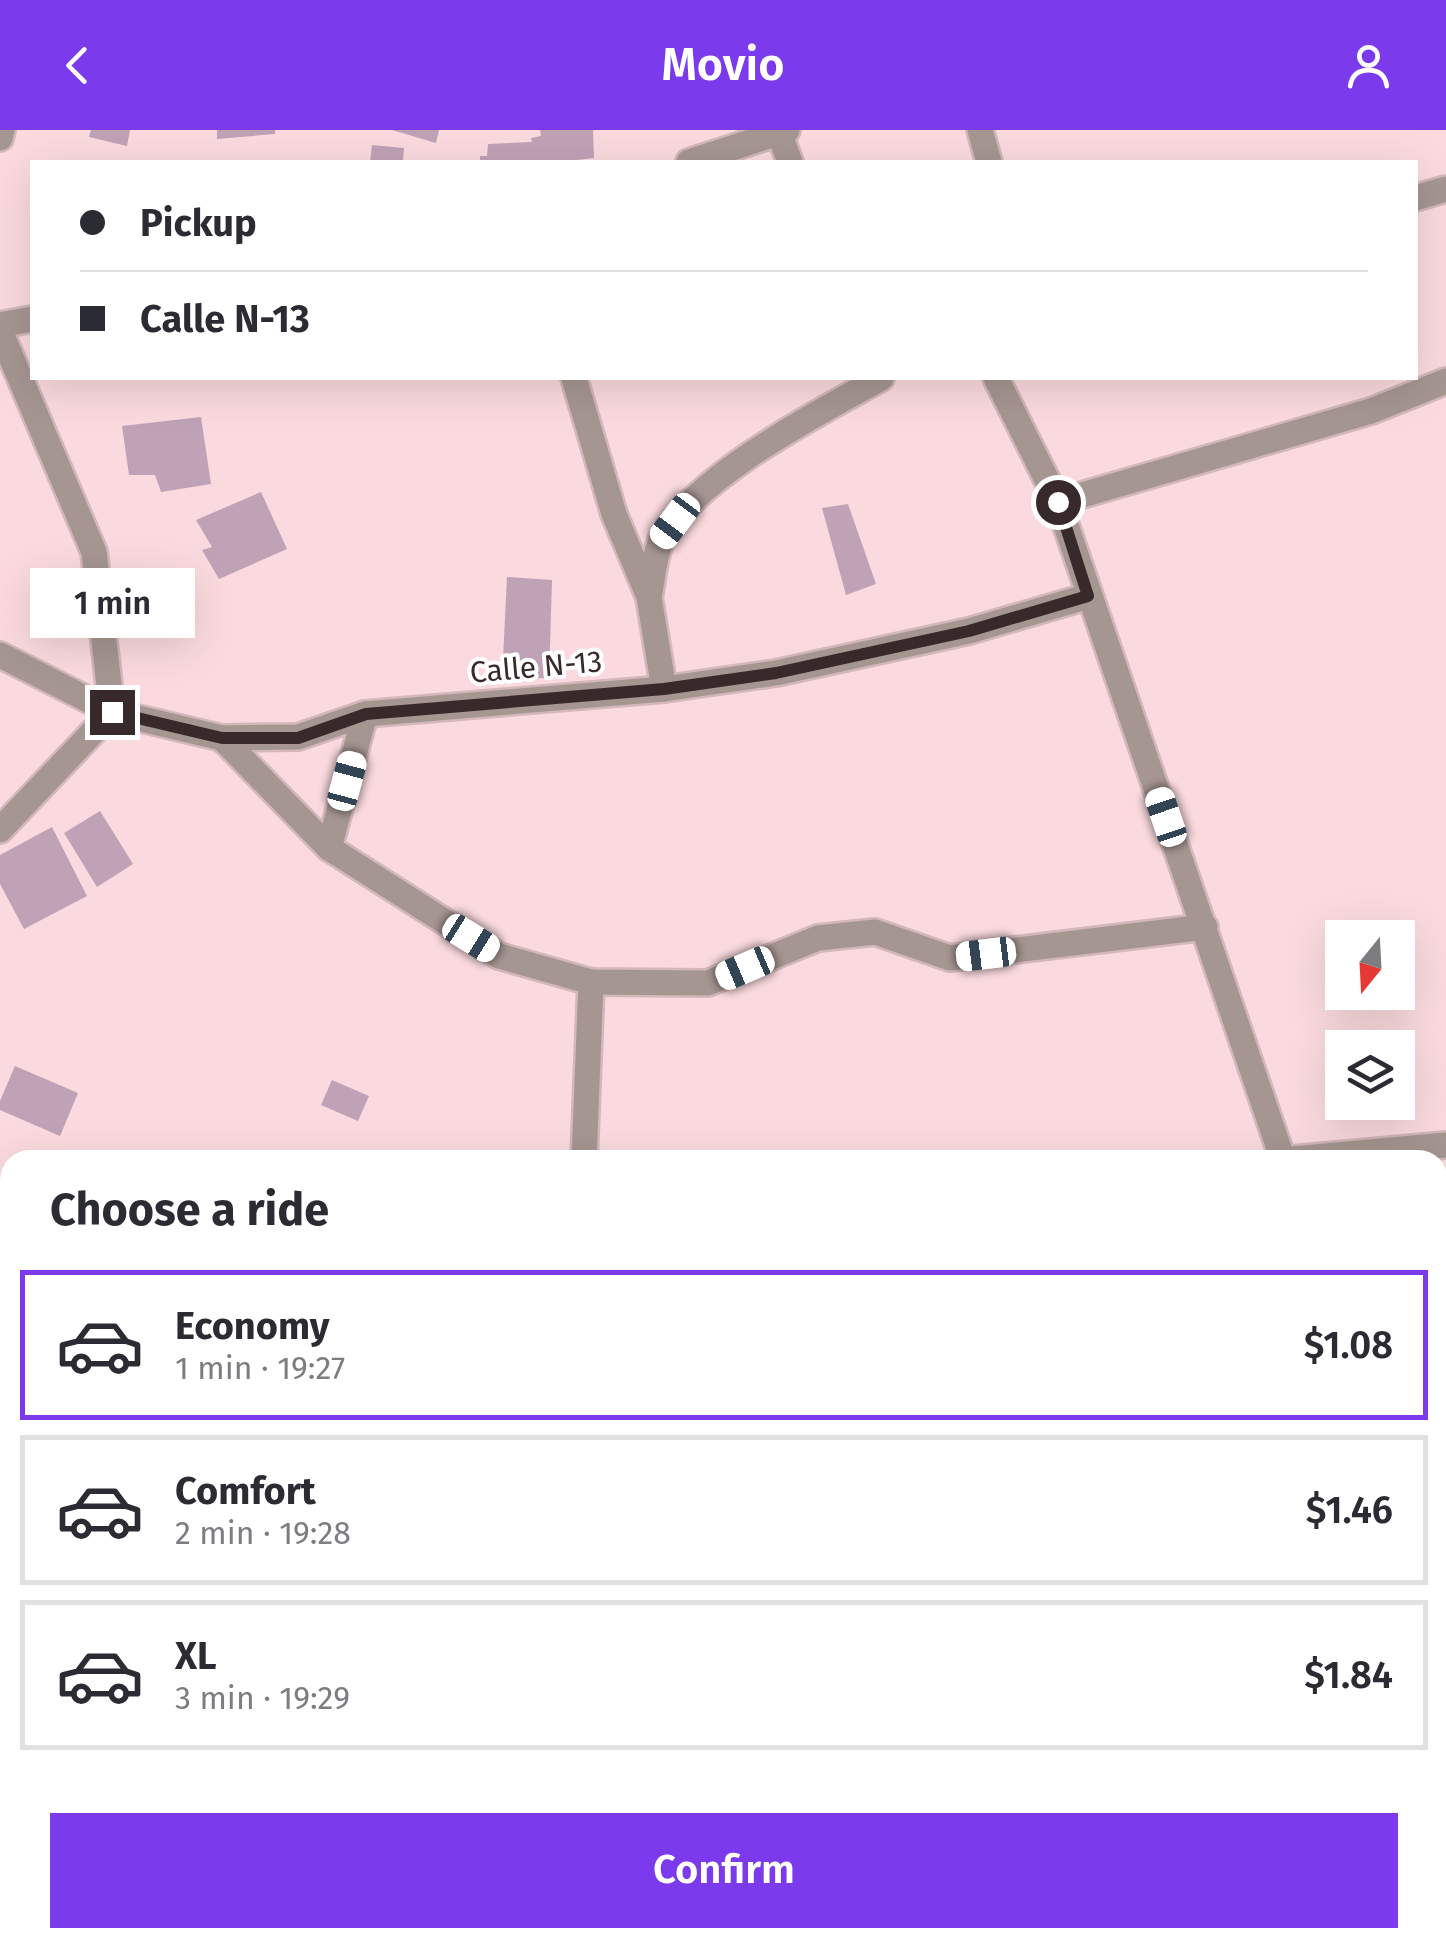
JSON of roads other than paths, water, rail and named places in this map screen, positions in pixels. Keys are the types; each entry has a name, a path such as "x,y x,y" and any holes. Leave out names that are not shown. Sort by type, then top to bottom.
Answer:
{"street":[{"path":"0,138 2,130"},
{"path":"980,130 988,160"},
{"path":"695,160 783,131 790,160"},
{"path":"1418,197 1446,188"},
{"path":"0,830 112,712 94,552 0,328 30,320"},
{"path":"575,380 614,514 649,598 664,689"},
{"path":"649,598 661,540 689,503 746,459 874,380"},
{"path":"997,380 1058,502 1279,1150"},
{"path":"1058,502 1371,412 1446,380"},
{"name":"Calle N-13","path":"0,655 112,712 222,738 298,738 366,714 664,689 776,673 930,640 1088,596"},
{"path":"329,848 366,714"},
{"path":"222,738 329,848 499,956 591,982 708,984 818,938 875,932 950,958 1205,927"},
{"path":"584,1150 591,982"},
{"path":"1391,1150 1446,1145"}]}
